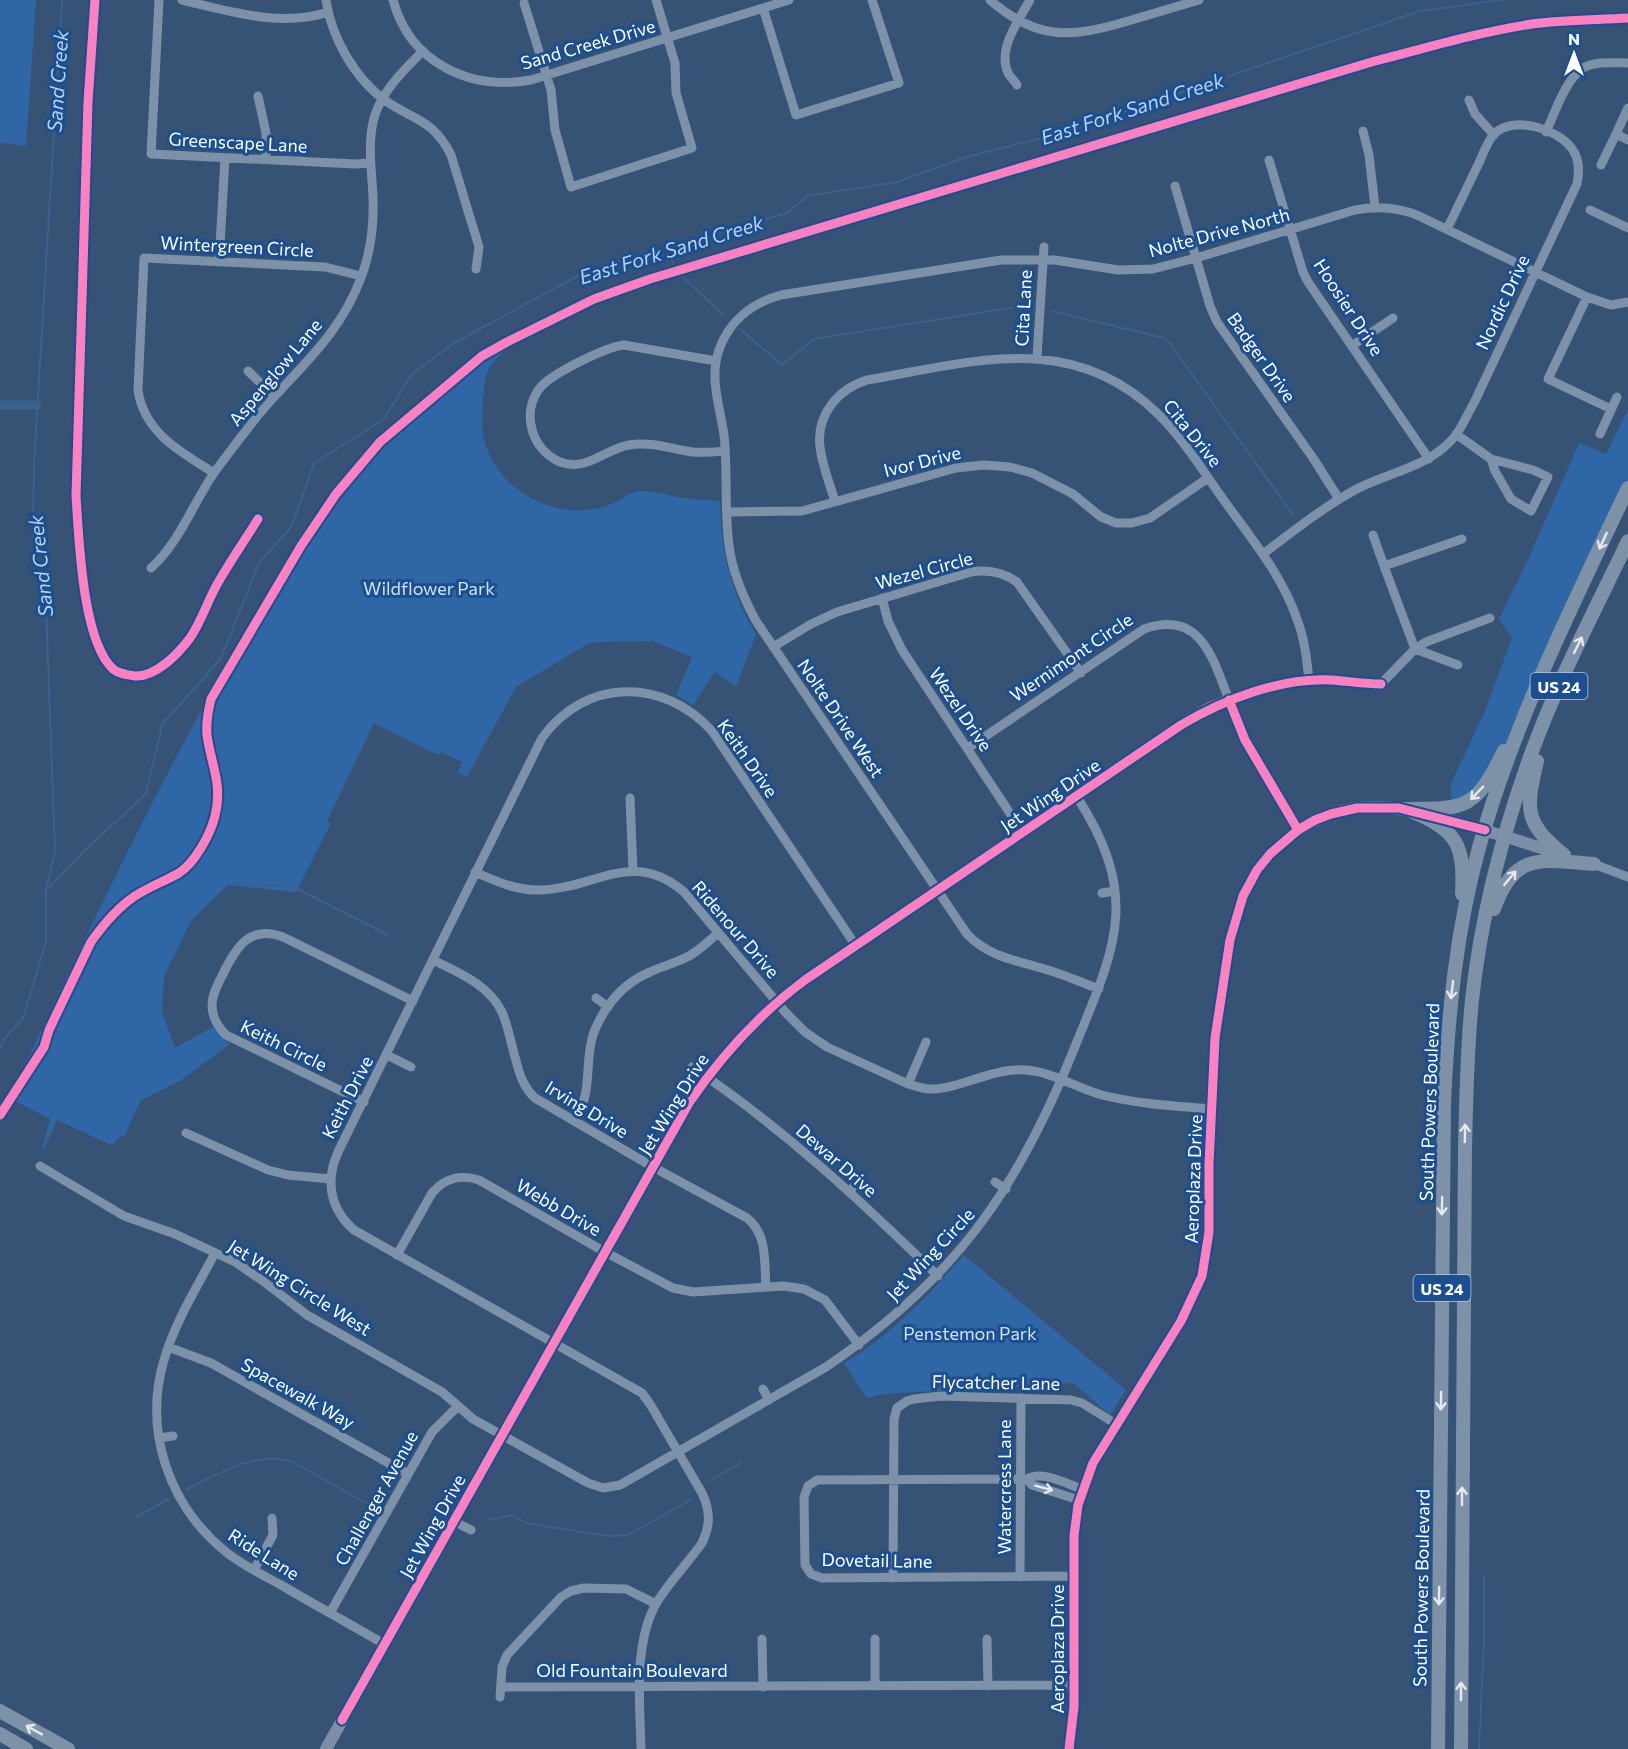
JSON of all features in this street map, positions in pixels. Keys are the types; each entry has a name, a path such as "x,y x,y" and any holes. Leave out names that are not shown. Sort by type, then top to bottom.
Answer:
{"highway":[{"name":"South Powers Boulevard","path":"1438,1749 1444,1104 1451,993 1456,959 1471,883 1485,830 1510,755 1536,687 1628,488"},
{"name":"South Powers Boulevard","path":"1461,1749 1466,1091 1476,972 1486,914 1504,837 1530,757 1560,684 1628,541"},
{"path":"1560,684 1542,738 1529,794 1529,805 1533,823 1538,832 1564,855"},
{"path":"1405,809 1451,808 1468,802 1477,795 1495,768 1536,687"},
{"path":"1405,809 1436,822 1454,839 1458,848 1463,880 1456,959"},
{"path":"1476,972 1499,895 1509,877 1516,871 1538,861 1594,864"},
{"path":"0,1711 68,1749"},
{"path":"0,1734 26,1749"}],"main road":[{"name":"Jet Wing Drive","path":"326,1749 652,1167 689,1103 729,1049 777,1002 805,980 1181,725 1229,700"},
{"name":"Wernimont Circle","path":"1229,700 1245,740 1298,830"},
{"name":"Aeroplaza Drive","path":"1298,830 1315,820 1344,810 1371,807 1405,809 1485,830 1564,855"}],"street":[{"name":"Greenscape Lane","path":"159,0 150,154 370,163"},
{"path":"182,0 226,11 260,16 293,18 328,12"},
{"path":"326,0 336,35 351,64 363,79 382,99 424,121 445,145 479,247 476,269"},
{"name":"Sand Creek Drive","path":"393,0 405,28 423,51 446,68 481,82 518,82 546,75 789,0"},
{"path":"524,3 553,101 555,130 571,187 692,148 676,93 675,63 656,0"},
{"path":"763,8 796,115 899,83 872,0"},
{"path":"990,0 1018,21 1041,30 1078,33 1101,29 1199,0"},
{"path":"1017,85 1008,72 1006,60 1009,41 1030,0"},
{"name":"Aspenglow Lane","path":"151,568 165,556 214,473 274,396 319,350 346,308 361,276 369,247 373,200 370,163 373,122 382,99 394,82 423,51"},
{"path":"1546,132 1568,84 1578,72 1593,65 1628,63"},
{"path":"258,96 266,133 266,159"},
{"path":"1447,229 1494,135 1475,114 1469,100"},
{"path":"1601,165 1628,108"},
{"name":"Nordic Drive","path":"1263,554 1339,499 1370,483 1429,459 1456,434 1474,403 1577,184 1579,174 1574,151 1560,139 1546,132 1522,124 1508,126 1494,135"},
{"path":"1363,131 1369,155 1375,207"},
{"path":"1616,134 1628,140"},
{"path":"219,262 225,158"},
{"name":"Hoosier Drive","path":"1269,160 1308,282 1429,459"},
{"name":"Badger Drive","path":"1175,186 1210,306 1217,322 1313,458 1339,499"},
{"name":"Nolte Drive North","path":"716,361 724,337 735,321 753,306 773,297 991,261 1043,260 1129,271 1153,269 1355,210 1375,207 1388,207 1409,212 1587,297 1611,305 1628,302"},
{"path":"1590,210 1628,228"},
{"name":"Cita Lane","path":"1037,358 1044,247"},
{"name":"Wintergreen Circle","path":"214,473 166,441 152,426 139,400 144,258 325,267 361,276"},
{"path":"1587,297 1548,379 1611,409"},
{"path":"1353,345 1393,318"},
{"path":"716,361 624,345 613,347 543,384 532,406 530,424 536,442 547,454 560,461 573,464 588,463 620,447 632,444 648,444 695,452 725,451"},
{"name":"Cita Drive","path":"835,502 821,455 820,432 825,416 834,400 848,388 867,380 1009,358 1037,358 1087,368 1106,376 1136,394 1169,426 1263,554 1285,590 1299,624 1309,681"},
{"name":"Nolte Drive West","path":"716,361 714,377 725,451 729,546 736,578 756,621 967,934 982,948 1099,989"},
{"path":"248,371 274,396"},
{"path":"1600,434 1617,397"},
{"path":"1456,434 1491,459 1533,470 1548,477 1531,511 1510,499 1491,459"},
{"name":"Ivor Drive","path":"727,512 794,512 956,468 984,465 1011,467 1032,473 1073,494 1101,517 1116,523 1132,523 1150,518 1208,478"},
{"path":"1373,535 1415,649 1458,665"},
{"path":"1384,566 1462,539"},
{"name":"Wezel Circle","path":"773,647 804,627 837,612 970,572 989,570 1009,576 1025,592 1081,673"},
{"name":"Wezel Drive","path":"882,598 888,621 897,641 1023,833"},
{"path":"1415,649 1426,642 1490,618"},
{"name":"Wernimont Circle","path":"968,748 1144,629 1154,626 1173,624 1190,630 1208,648 1229,700"},
{"name":"Jet Wing Drive","path":"1229,700 1262,690 1309,681 1382,684 1415,649"},
{"name":"Keith Drive","path":"641,1749 642,1653 656,1604 702,1543 709,1524 707,1504 642,1393 397,1255 347,1224 336,1209 330,1179 334,1160 542,738 557,720 580,704 601,696 624,692 647,693 683,706 712,731 856,946"},
{"name":"Jet Wing Circle","path":"502,1435 588,1483 603,1488 620,1485 826,1367 897,1315 938,1275 976,1231 1006,1189 1036,1137 1062,1079 1108,962 1116,933 1115,891 1103,843 1077,796"},
{"path":"630,798 633,871"},
{"name":"Aeroplaza Drive","path":"1070,1749 1074,1685 1074,1536 1079,1500 1093,1463 1181,1322 1202,1276 1209,1232 1211,1109 1216,1022 1230,940 1237,911 1257,870 1270,854 1298,830"},
{"name":"Aeroplaza Drive","path":"1564,855 1628,877"},
{"name":"Ridenour Drive","path":"475,872 512,887 542,890 633,871 648,872 674,884 795,1023 827,1047 908,1084 931,1089 998,1072 1036,1071 1099,1094 1124,1100 1211,1109"},
{"path":"1102,893 1115,891"},
{"name":"Keith Circle","path":"364,1102 226,1035 221,1030 212,1006 216,988 235,950 241,943 256,935 266,933 283,937 413,1001"},
{"path":"574,1121 585,1097 591,1042 598,1023 608,1007 623,989 638,978 687,957 718,933"},
{"name":"Irving Drive","path":"433,960 473,980 488,992 502,1014 521,1078 529,1092 542,1103 754,1224 762,1238 766,1287"},
{"path":"596,998 608,1007"},
{"path":"908,1084 926,1042"},
{"path":"387,1055 411,1067"},
{"name":"Dewar Drive","path":"692,1067 801,1149 850,1191 938,1275"},
{"path":"186,1133 268,1170 288,1175 330,1179"},
{"name":"Jet Wing Circle West","path":"40,1166 124,1216 176,1234 248,1270 306,1315 442,1392 473,1419 502,1435"},
{"name":"Webb Drive","path":"397,1255 432,1193 445,1181 462,1176 479,1180 663,1284 682,1290 706,1292 794,1286 804,1289 825,1300 859,1345"},
{"path":"850,1191 858,1180"},
{"path":"995,1182 1006,1189"},
{"name":"Ride Lane","path":"215,1253 168,1347 159,1385 157,1415 166,1471 179,1498 194,1520 228,1554 384,1644"},
{"name":"Spacewalk Way","path":"168,1347 211,1363 408,1474"},
{"path":"763,1389 769,1400"},
{"name":"Flycatcher Lane","path":"892,1578 894,1419 895,1413 902,1404 914,1399 941,1396 1077,1401 1116,1424"},
{"name":"Watercress Lane","path":"1020,1577 1024,1478 1021,1398"},
{"name":"Challenger Avenue","path":"330,1613 432,1432 458,1406"},
{"path":"159,1438 172,1436"},
{"name":"Dovetail Lane","path":"1074,1576 822,1578 811,1574 805,1565 804,1497 808,1486 817,1480 1024,1478 1033,1475 1082,1489"},
{"name":"Dovetail Lane","path":"1024,1478 1032,1485 1079,1500"},
{"path":"254,1570 273,1535 272,1518"},
{"path":"453,1521 471,1530"},
{"name":"Old Fountain Boulevard","path":"656,1604 626,1589 584,1588 571,1591 561,1597 507,1655 502,1667 501,1692 640,1688 1074,1685"},
{"path":"762,1639 763,1687"},
{"path":"875,1639 875,1686"},
{"path":"987,1639 988,1686"}],"green space":[{"path":"0,0 36,0 26,146 0,143"},
{"name":"Wildflower Park","path":"506,340 508,346 492,364 486,376 482,429 489,453 499,470 512,485 528,497 566,510 586,510 606,506 639,491 688,499 720,501 725,555 733,586 756,634 736,687 715,672 693,705 676,695 692,657 652,641 596,642 586,645 516,687 467,777 458,773 462,762 441,752 438,755 374,723 327,821 331,823 296,892 228,885 191,921 164,976 162,1012 175,1048 213,1027 230,1044 180,1081 140,1101 125,1135 116,1140 113,1146 57,1120 42,1149 50,1119 9,1098 120,867 209,697 300,541 350,470 401,419 469,364"},
{"path":"1628,409 1628,490 1536,687 1488,780 1451,808 1451,784 1485,711 1512,638 1499,619 1527,562 1579,443 1606,454"},
{"name":"Penstemon Park","path":"964,1255 1126,1390 1110,1415 1073,1383 884,1394 867,1398 844,1363 893,1328"}],"waterway":[{"name":"Sand Creek","path":"0,1048 6,1037 23,1018 46,942 46,890 55,852 46,607 33,537 34,462 62,0"},
{"name":"East Fork Sand Creek","path":"46,890 88,847 146,794 162,725 221,658 259,563 292,526 314,463 383,420 412,374 454,343 585,272 787,213 807,196 897,182 966,157 1062,133 1420,11 1502,0"},
{"path":"668,249 673,263"},
{"path":"680,274 723,315"},
{"path":"740,329 782,365 814,339 1010,308 1027,308"},
{"path":"1052,311 1164,338 1168,341 1294,516"},
{"path":"0,405 37,405"},
{"path":"233,883 294,887 388,935"},
{"path":"186,1490 251,1461 279,1459 293,1462 373,1507"},
{"path":"709,1481 741,1463"},
{"path":"136,1517 169,1499"},
{"path":"488,1520 512,1515 526,1523 607,1536 628,1535 691,1500"},
{"path":"1479,1749 1484,1640 1484,1578"}],"cycle path":[{"path":"95,0 88,102 76,496 88,613 103,655 113,669 135,676 151,673 179,651 190,638 219,581 258,519"},
{"path":"0,1115 44,1047 49,1030 91,942 111,917 128,901 185,868 206,839 215,816 218,794 207,735 211,699 301,546 336,494 380,442 482,356 594,299 650,279 1375,61 1512,27 1628,18"},
{"path":"342,1720 689,1103 728,1052 757,1021 805,980 1181,725 1234,699 1272,687 1311,680 1381,684"},
{"path":"1229,700 1245,740 1298,830"},
{"path":"1069,1749 1074,1707 1074,1536 1078,1505 1093,1463 1181,1321 1202,1276 1209,1232 1209,1164 1215,1038 1230,940 1243,896 1257,870 1270,854 1298,830 1331,814 1357,808 1399,808 1485,830"}]}
